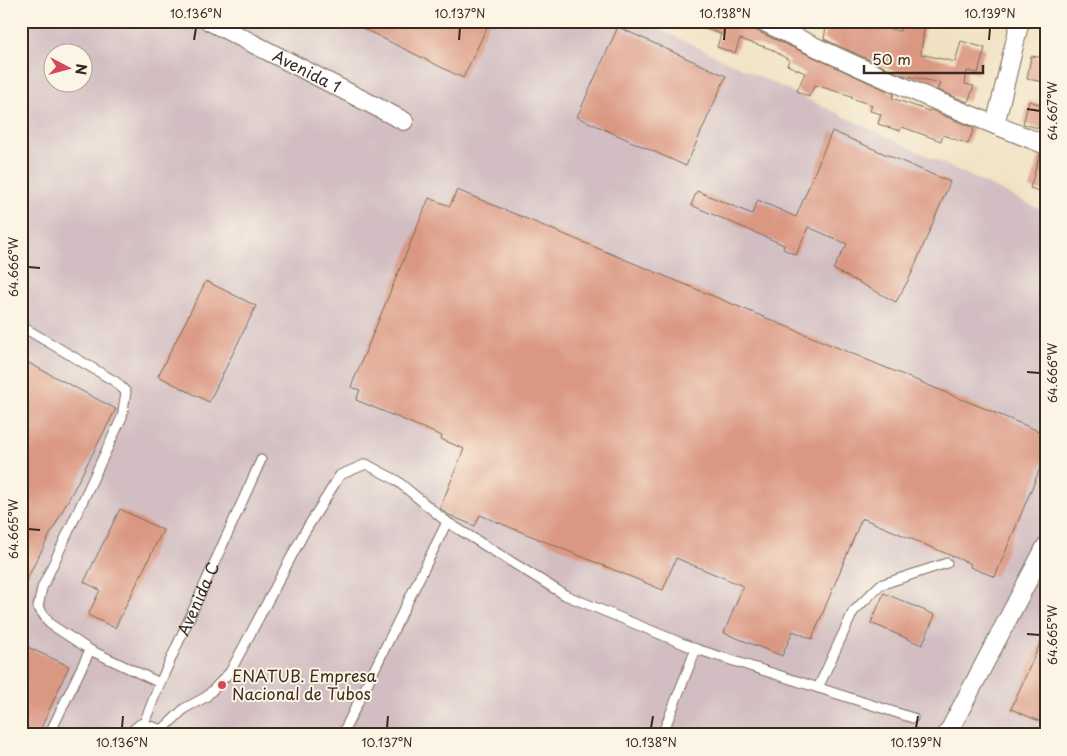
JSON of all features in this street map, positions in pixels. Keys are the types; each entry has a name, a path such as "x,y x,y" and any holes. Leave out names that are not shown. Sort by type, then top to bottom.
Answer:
{"street":[{"name":"Avenida 1","path":"209,21 404,122"},
{"path":"762,21 829,54 1046,145"},
{"path":"995,125 1020,21"},
{"path":"946,735 1046,546"}],"lane":[{"path":"21,326 116,382 126,392 122,417 42,588 38,607 50,624 90,650 160,683"},
{"name":"Avenida C","path":"150,733 160,683 262,460"},
{"path":"150,733 185,708 206,697 230,672 304,533 340,475 366,464 396,480 447,522 565,595 696,650 913,718"},
{"path":"342,735 447,522"},
{"path":"818,688 853,612 880,585 947,563"},
{"path":"49,735 90,650"},
{"path":"662,735 696,650"}],"shaded area":[{"path":"21,21 642,21 1046,212 1046,735 21,735"}],"building":[{"path":"348,21 490,21 463,78"},
{"path":"691,21 751,21 757,31 894,94 892,98 930,110 974,128 968,144 943,135 941,141 902,127 900,131 878,124 881,114 870,111 872,105 851,98 852,96 815,85 809,97 797,91 805,73 787,65 789,60 771,49 740,39 735,53 717,47 721,34 690,24"},
{"path":"827,21 849,21 900,31 902,21 925,21 921,54 955,62 961,41 985,48 978,73 967,71 965,84 974,86 968,102 937,90 940,83 902,75 824,39"},
{"path":"618,27 726,76 686,166 577,117"},
{"path":"1031,56 1046,58 1044,82 1027,79"},
{"path":"1029,101 1046,106 1046,130 1023,124"},
{"path":"832,131 950,182 910,277 896,302 833,269 847,244 808,227 796,255 783,249 784,245 691,205 697,191 752,214 758,200 796,217"},
{"path":"1040,154 1046,155 1046,181 1042,192 1030,188"},
{"path":"457,190 1046,434 1046,454 995,577 970,567 971,564 862,518 812,639 793,631 782,656 724,633 743,586 676,558 663,590 480,515 475,526 449,515 440,508 464,449 441,439 442,436 356,400 360,390 351,387 429,198 450,206"},
{"path":"206,281 256,306 209,402 158,376"},
{"path":"21,359 116,409 21,590"},
{"path":"120,509 163,530 115,628 88,615 100,590 84,582"},
{"path":"884,593 935,615 922,645 871,623"},
{"path":"1046,630 1046,724 1011,709"},
{"path":"21,644 69,666 38,735 21,735"}],"place":[{"name":"ENATUB. Empresa Nacional de Tubos","path":"222,685"}]}
